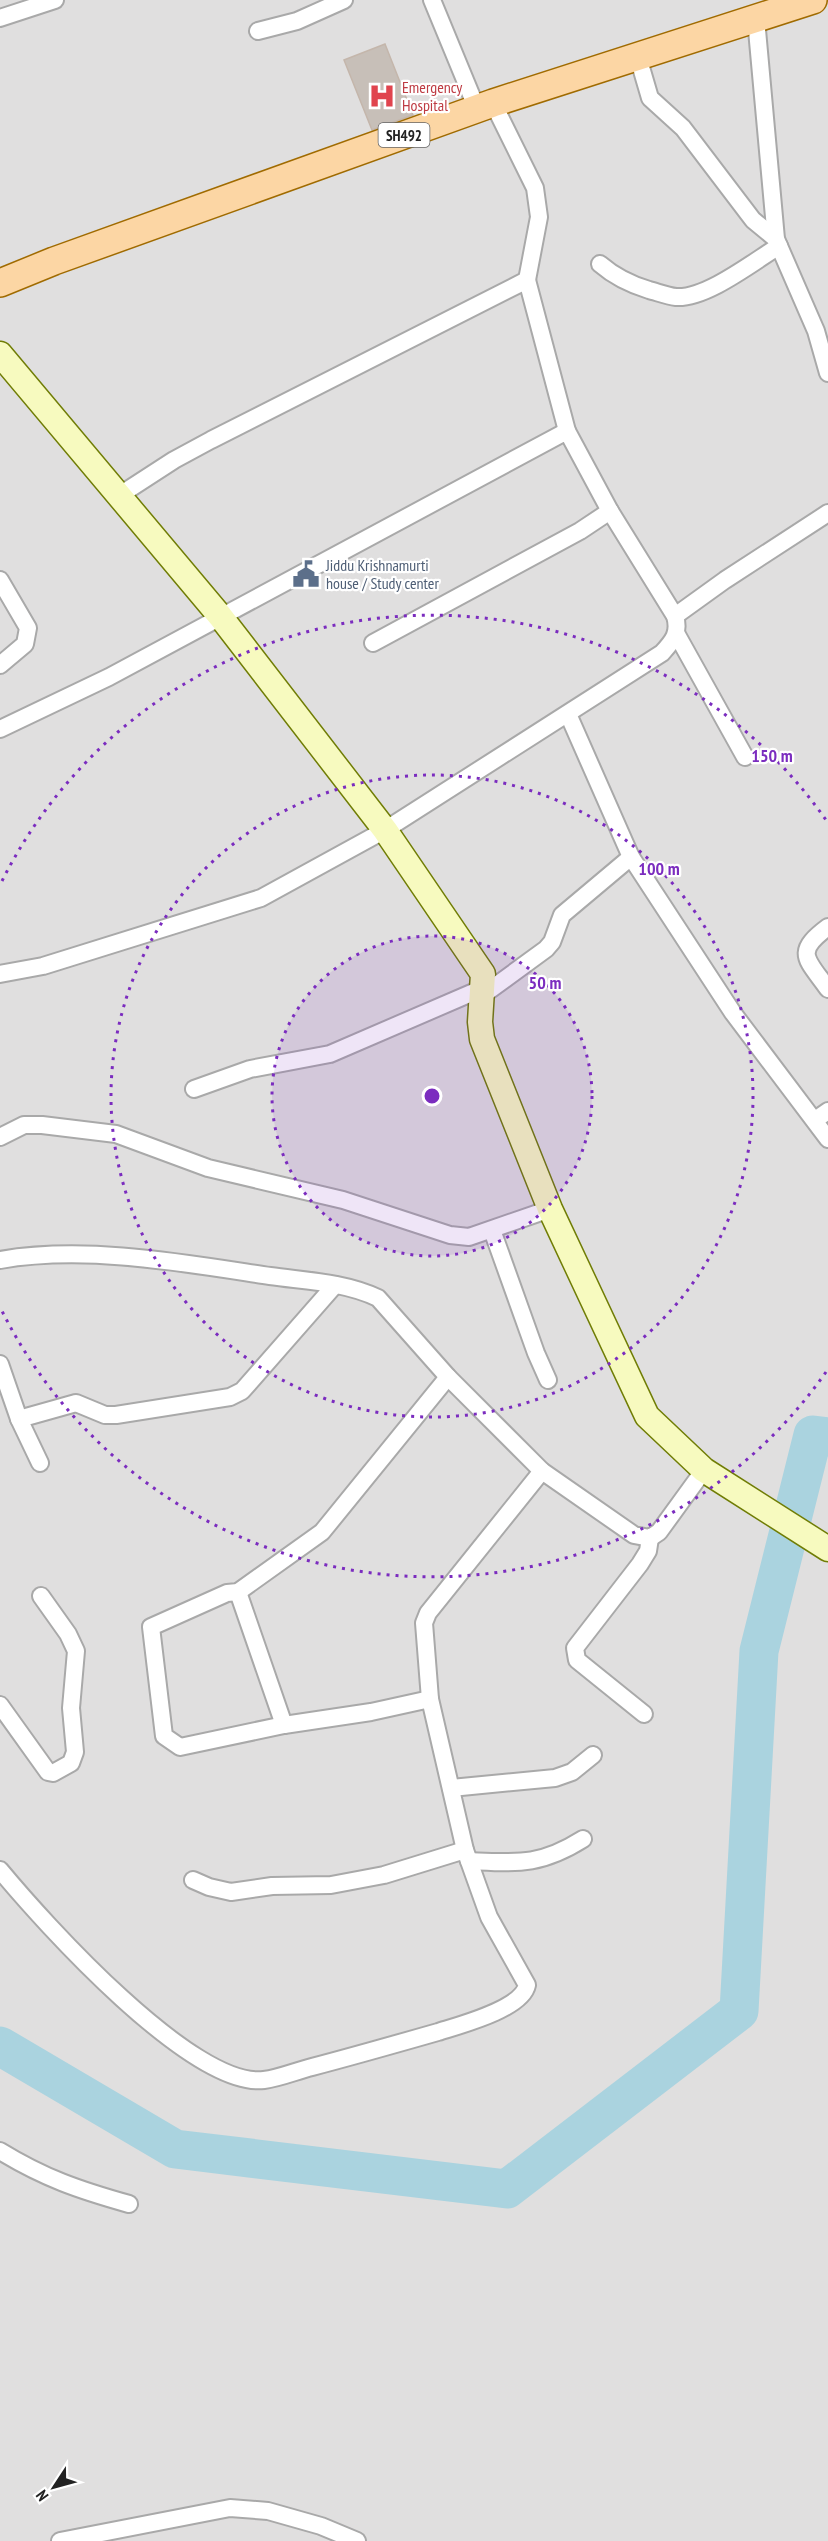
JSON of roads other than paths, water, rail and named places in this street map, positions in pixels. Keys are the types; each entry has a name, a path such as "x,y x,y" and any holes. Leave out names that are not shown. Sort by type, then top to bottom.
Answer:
{"main road":[{"name":"SH492","path":"0,283 54,261 485,106 638,57 762,11 813,0"}],"street":[{"path":"0,18 55,0"},
{"path":"258,31 297,21 344,0"},
{"path":"0,974 43,966 261,898 386,830 662,653 674,640 678,628 675,616 610,512 567,431 527,280 539,217 535,188 485,106 432,0"},
{"path":"762,11 778,242"},
{"path":"638,57 650,98 683,128 753,220 778,242 822,329 828,373"},
{"path":"600,264 611,274 629,284 675,297 710,288 778,242"},
{"path":"120,495 174,460 211,440 527,280"},
{"path":"0,354 220,616 386,830 483,974 480,1022 482,1039 550,1209 647,1416 714,1476 828,1549"},
{"path":"0,729 109,677 567,431"},
{"path":"373,643 580,531 610,512"},
{"path":"675,616 725,580 828,513"},
{"path":"0,580 28,628 25,644 0,665"},
{"path":"676,633 745,757"},
{"path":"568,714 631,857 733,1012 821,1116 828,1139"},
{"path":"194,1089 250,1069 330,1054 483,992 546,949 552,942 562,915 631,857"},
{"path":"828,927 811,940 805,950 807,958 828,989"},
{"path":"0,1137 24,1125 116,1134 208,1168 343,1200 432,1230 469,1237 550,1209"},
{"path":"492,1230 548,1380"},
{"path":"0,1260 34,1254 152,1259 335,1285 365,1292 378,1298 448,1377 542,1471 634,1535 650,1538 659,1532 714,1476"},
{"path":"19,1419 76,1402 105,1414 116,1415 230,1397 242,1391 335,1285"},
{"path":"0,1364 19,1419 40,1463"},
{"path":"430,1699 371,1712 284,1725 180,1747 164,1736 151,1627 227,1593 238,1592 322,1532 448,1377"},
{"path":"0,1870 34,1911 123,2001 194,2056 229,2076 262,2080 477,2020 520,1998 526,1992 527,1985 489,1917 467,1856 430,1699 424,1623 428,1613 542,1471"},
{"path":"644,1714 577,1660 574,1655 575,1648 640,1564 648,1551 650,1538"},
{"path":"238,1592 284,1725"},
{"path":"0,1706 48,1772 52,1773 71,1763 75,1752 71,1708 76,1651 68,1634 40,1596"},
{"path":"451,1788 555,1778 572,1772 593,1755"},
{"path":"193,1880 209,1887 231,1892 272,1886 332,1885 467,1856 524,1863 562,1852 583,1839"},
{"path":"0,2151 33,2172 73,2189 129,2204"},
{"path":"60,2541 230,2508 268,2511 321,2526 357,2541"}],"waterway":[{"path":"0,2046 175,2149 507,2189 739,2011 759,1651 813,1435 828,1437"}],"place":[{"name":"Emergency Hospital","path":"382,96"},
{"name":"Jiddu Krishnamurti house / Study center","path":"306,574"}]}
